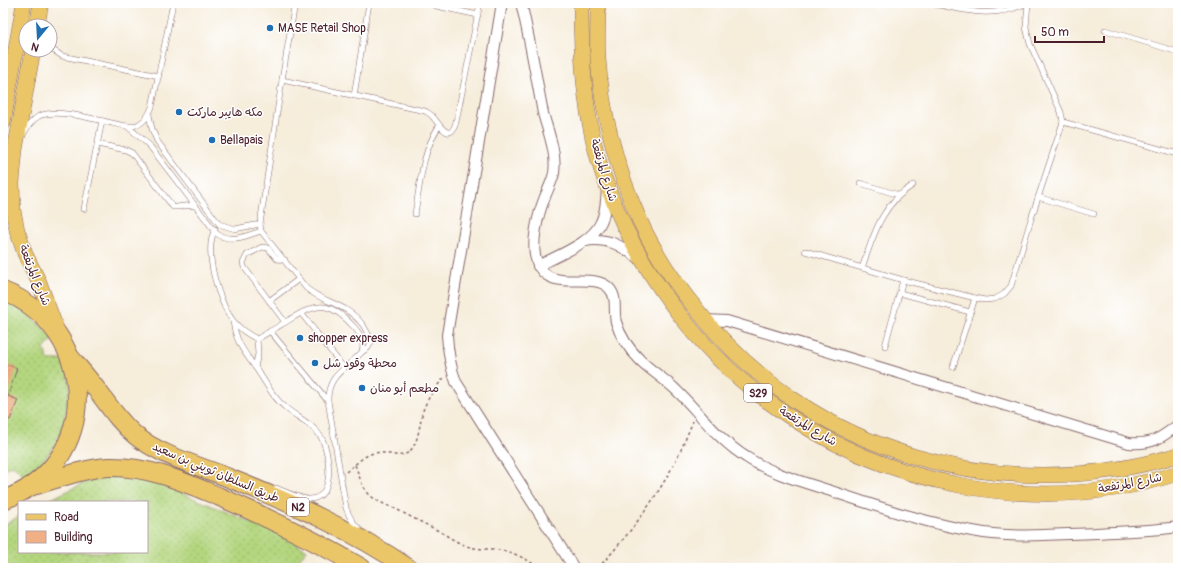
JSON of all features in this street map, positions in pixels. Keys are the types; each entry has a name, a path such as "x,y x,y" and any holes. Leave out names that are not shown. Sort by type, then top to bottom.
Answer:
{"highway":[{"name":"N2","path":"3,291 18,298 44,316 58,334 70,356 75,375 77,394 76,413 71,432 64,449 46,474 29,487 4,501"},
{"name":"طريق السلطان ثويني بن سعيد","path":"70,356 115,416 131,432 159,451 202,467 336,525 408,564"},
{"name":"طريق السلطان ثويني بن سعيد","path":"29,487 76,473 108,467 132,468 155,472 274,521 333,551 362,568"}],"main road":[{"path":"3,123 24,3"},
{"path":"38,18 40,3"},
{"name":"شارع المرتفعة","path":"581,3 581,47 588,107 593,137 607,186 623,224 642,260 672,304 692,331 739,379 793,419 834,442 883,464 947,483 980,489 1013,492 1079,492 1112,488 1178,473"},
{"name":"شارع المرتفعة","path":"598,3 598,60 609,128 620,169 640,221 651,242 676,282 704,320 720,338 770,384 810,411 859,436 887,448 966,470 1012,475 1058,476 1094,473 1130,467 1178,455"},
{"name":"شارع المرتفعة","path":"32,58 15,150 12,183 12,210 25,254 38,282 58,334"}],"street":[{"path":"502,3 447,334 448,350 456,382 574,568"},
{"path":"521,3 544,118 554,159 554,175 542,205 537,227 535,254 538,266 545,274 554,279 599,282 610,288 615,298 616,322 628,346 642,362 675,389 734,449 765,467 852,498 936,523 985,533 1019,536 1157,530 1178,527"},
{"path":"585,241 601,223 604,214 607,186"},
{"path":"538,266 585,241 594,239 609,241 622,247 642,260"},
{"path":"704,320 727,321 1129,443 1152,442 1165,435 1178,424"}],"lane":[{"path":"173,3 159,76 149,115 152,129 157,141 219,224 235,229 260,224"},
{"path":"295,3 260,224 261,231 311,292 344,308 361,322 371,342 368,348 332,380 328,394 349,517 354,525 362,531"},
{"path":"354,96 369,3"},
{"path":"433,3 436,6 478,15"},
{"path":"282,80 425,111 435,119 443,131 447,132 453,129 455,125 480,3"},
{"path":"804,250 903,280 985,300 995,299 1004,294 1011,286 1063,122 1061,112 1030,44 1026,27 1027,3 1006,11 983,13 929,3"},
{"path":"1105,30 1178,52"},
{"path":"58,53 62,56 159,76"},
{"path":"15,150 33,121 47,113 80,116 127,126 136,125 149,115"},
{"path":"84,209 102,121"},
{"path":"1063,122 1178,154"},
{"path":"127,126 149,145 214,231 222,237 234,239 261,231"},
{"path":"415,214 427,149 439,126"},
{"path":"97,144 126,150 132,153 171,205 176,208 186,205 195,206"},
{"path":"860,184 900,194"},
{"path":"862,268 880,220 888,207 900,194 913,185"},
{"path":"180,206 186,200 187,194"},
{"path":"1038,197 1094,214"},
{"path":"219,224 214,231 211,246 212,268 222,298 233,322 240,346 273,396 282,405 312,427 320,436 326,447 329,459 326,486 323,493 316,498 308,500 274,487"},
{"path":"285,260 277,259 268,248 262,246 244,259 243,263 244,267 285,322"},
{"path":"270,301 299,279"},
{"path":"885,346 903,280"},
{"path":"900,293 970,312"},
{"path":"954,366 975,298"},
{"path":"257,339 301,313 316,306 322,306 335,311 349,321 360,334 364,346 362,352"},
{"path":"301,313 344,368"},
{"path":"233,322 244,332 257,339"},
{"path":"270,332 328,401"},
{"path":"255,367 258,354 257,339"},
{"path":"202,467 236,475"},
{"path":"388,548 394,552"},
{"path":"408,564 420,568"}],"path":[{"path":"341,476 364,457 376,452 398,456 409,452 413,446 424,408 430,395 452,370"},
{"path":"598,568 620,545 650,503 676,459 697,412"},
{"path":"355,465 365,489 381,504 392,507 461,544 476,548 511,552 539,568"}],"green space":[{"path":"3,298 19,305 54,338 44,349 48,360 65,360 70,385 63,426 55,445 42,461 25,477 13,465 3,469"},
{"path":"131,475 146,478 281,535 307,550 297,561 286,568 3,568 3,526 18,517 18,553 148,553 148,501 47,501 86,482 102,478"}],"building":[{"path":"3,363 17,368 8,396 18,400 10,420 3,418"}],"place":[{"name":"MASE Retail Shop","path":"270,28"},
{"name":"مكه هايبر ماركت","path":"179,112"},
{"name":"Bellapais","path":"212,140"},
{"name":"shopper express","path":"300,338"},
{"name":"محطة وقود شل","path":"315,363"},
{"name":"مطعم أبو منان","path":"362,388"}]}
